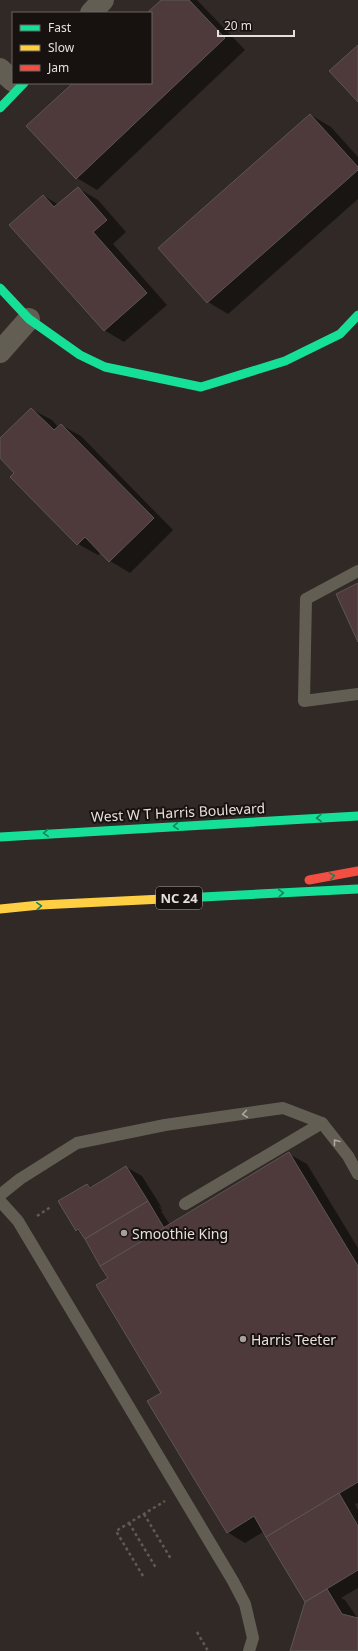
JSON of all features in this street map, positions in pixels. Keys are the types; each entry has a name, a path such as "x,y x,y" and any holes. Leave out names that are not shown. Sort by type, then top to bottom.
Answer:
{"main road":[{"path":"0,108 18,84"},
{"path":"0,288 29,319 80,355 105,367 201,387 285,361 340,334 358,314"},
{"name":"West W T Harris Boulevard","path":"0,837 358,816"},
{"path":"211,896 358,871"},
{"name":"NC 24","path":"0,909 211,896 358,889"}],"street":[{"path":"91,12 103,0"},
{"path":"0,69 12,79"},
{"path":"0,352 29,319"}],"lane":[{"path":"358,571 306,599 304,701 358,694"},
{"path":"0,1195 20,1179 77,1143 181,1123 283,1108 322,1123 348,1156 358,1174"},
{"path":"185,1204 322,1123"},
{"path":"0,1201 18,1220 233,1581 245,1604 253,1638 249,1651"}],"path":[{"path":"143,1576 116,1531 180,1492"},
{"path":"144,1514 171,1559"},
{"path":"129,1522 156,1568"},
{"path":"197,1632 208,1651"}],"building":[{"path":"161,0 189,0 225,38 76,179 26,126 72,84 152,84 152,12 148,12"},
{"path":"358,45 358,102 329,71"},
{"path":"310,114 358,167 358,170 207,303 158,248"},
{"path":"78,187 107,220 93,232 147,293 104,331 9,225 43,195 54,207"},
{"path":"31,408 54,430 61,424 154,518 109,562 85,537 77,545 10,477 14,473 0,458 0,438"},
{"path":"358,583 358,642 336,594"},
{"name":"Harris Teeter","path":"289,1152 358,1266 358,1482 266,1537 254,1516 227,1533 147,1401 161,1393 96,1285 108,1278 100,1266"},
{"path":"126,1166 148,1201 85,1239 78,1229 76,1231 58,1201 87,1184 90,1188"},
{"name":"Smoothie King","path":"148,1201 164,1228 100,1266 85,1239"},
{"path":"339,1493 358,1526 358,1570 305,1602 266,1537"},
{"path":"327,1589 342,1614 358,1618 358,1651 290,1651 305,1602"}],"traffic: fast":[{"path":"0,108 23,84"},
{"path":"0,288 29,319 80,355 105,367 201,387 285,361 340,334 358,315"},
{"path":"0,837 358,816"},
{"path":"183,898 358,889"}],"traffic: slow":[{"path":"0,909 40,905 183,898"}],"traffic: jam":[{"path":"309,880 358,871"}],"place":[{"name":"Smoothie King","path":"124,1233"},
{"name":"Harris Teeter","path":"243,1339"}]}
